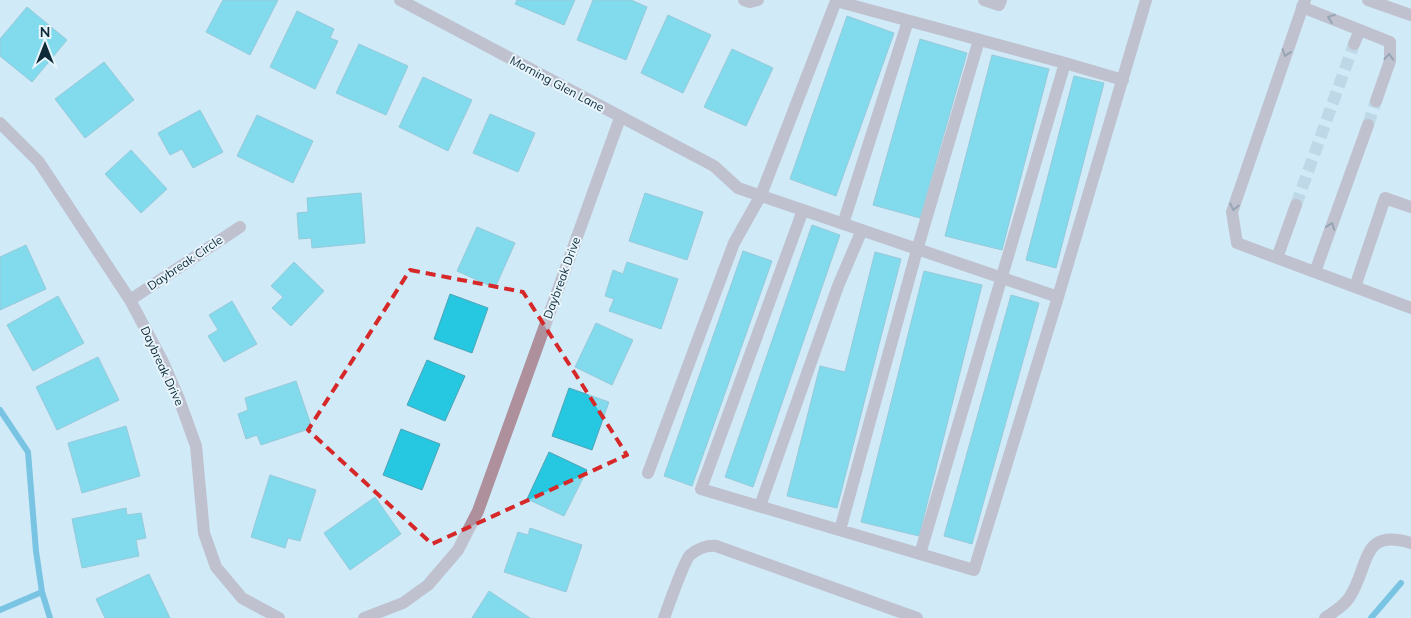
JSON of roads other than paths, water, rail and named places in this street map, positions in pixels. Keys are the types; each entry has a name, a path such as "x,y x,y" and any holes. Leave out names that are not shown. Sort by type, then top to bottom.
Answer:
{"street":[{"name":"Morning Glen Lane","path":"400,0 714,166 738,188 1058,297"},
{"path":"744,0 750,2 758,0"},
{"path":"984,0 999,5 1001,0"},
{"path":"803,210 700,489 974,570 1058,297 1146,0"},
{"path":"1368,0 1411,14"},
{"path":"648,473 734,243 761,196 836,1 1123,80"},
{"path":"1376,101 1390,61 1390,42 1304,4 1232,212 1237,243 1411,308"},
{"path":"843,224 908,20"},
{"path":"1354,44 1360,30"},
{"path":"840,530 979,40"},
{"path":"920,554 1065,63"},
{"name":"Daybreak Drive","path":"364,618 403,603 428,585 458,550 478,511 620,118"},
{"name":"Daybreak Drive","path":"0,123 39,162 130,300 162,360 196,446 204,532 216,567 242,598 279,618"},
{"path":"1315,272 1368,125"},
{"path":"1355,287 1385,198 1411,206"},
{"path":"1276,258 1296,205"},
{"name":"Daybreak Circle","path":"130,300 240,226"},
{"path":"760,506 838,286 862,230"},
{"path":"1325,618 1349,598 1371,546 1380,540 1391,538 1411,543"},
{"path":"664,618 689,556 699,549 716,546 916,618"}],"waterway":[{"path":"0,410 28,452 36,551 42,592"},
{"path":"1371,618 1401,583"},
{"path":"0,610 42,592 50,618"}],"tunnel":[{"path":"1296,205 1354,44"},
{"path":"1368,125 1376,101"}]}
